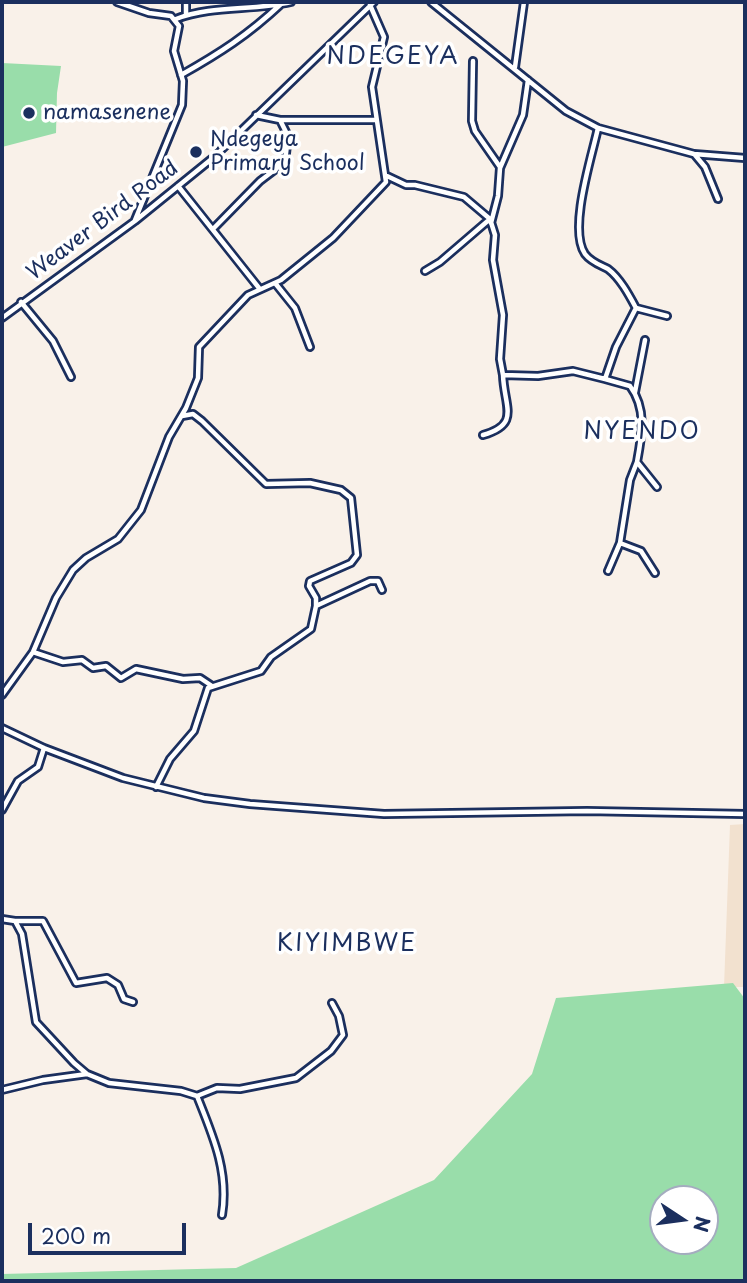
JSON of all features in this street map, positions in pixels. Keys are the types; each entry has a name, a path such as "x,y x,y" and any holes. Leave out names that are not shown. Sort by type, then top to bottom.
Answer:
{"street":[{"path":"117,2 176,19 186,15 291,2"},
{"path":"186,2 186,15"},
{"path":"431,2 566,111 598,128 694,154 745,158"},
{"path":"515,68 524,2"},
{"path":"2,695 33,652 56,598 73,570 86,558 118,539 141,510 158,462 198,378 199,347 248,295 275,283 351,222 382,188 387,176 375,120 372,88 384,42 372,3"},
{"name":"Weaver Bird Road","path":"2,318 20,302 135,221 178,186 372,3"},
{"path":"181,75 227,50 257,29 281,4"},
{"path":"135,221 182,105 184,91 174,51 179,26 176,19"},
{"path":"473,61 472,121 475,131 500,168"},
{"path":"483,435 502,428 507,421 500,359 503,315 493,260 495,235 491,221 498,196 500,168 523,115 528,80"},
{"path":"256,115 280,120 375,120"},
{"path":"213,229 266,176 285,162 288,136 280,120"},
{"path":"598,128 585,187 580,224 582,246 587,256 619,280 636,308 667,316"},
{"path":"694,154 705,167 718,200"},
{"path":"387,176 406,186 415,185 464,197 491,221"},
{"path":"178,186 259,288"},
{"path":"425,271 491,221"},
{"path":"275,283 295,308 310,347"},
{"path":"20,302 53,341 71,377"},
{"path":"605,379 616,347 636,308"},
{"path":"635,393 645,340"},
{"path":"503,375 538,376 573,371 628,385 635,393 643,411 637,462 630,480 620,543 608,572"},
{"path":"156,788 170,759 194,731 206,690 261,671 271,657 313,626 316,598 309,586 310,581 351,563 357,555 351,498 341,490 310,483 266,484 202,421 193,414 181,417"},
{"path":"637,462 657,487"},
{"path":"620,543 641,551 655,573"},
{"path":"316,606 370,581 377,582 382,590"},
{"path":"33,652 63,662 82,660 93,668 106,666 121,678 136,669 183,679 200,678 212,686"},
{"path":"2,728 110,774 156,788 250,804 384,814 587,811 745,814"},
{"path":"2,810 18,781 38,767 44,748"},
{"path":"2,919 43,921 76,983 107,978 118,985 124,999 133,1002"},
{"path":"15,921 22,934 36,1022 50,1040 87,1074 109,1083 181,1091 197,1096 217,1088 240,1089 296,1078 331,1051 343,1035 339,1016 332,1003"},
{"path":"2,1090 43,1080 87,1074"},
{"path":"197,1096 220,1153 226,1189 222,1214"}],"shaded area":[{"path":"745,824 745,987 724,987 730,825"}],"green space":[{"name":"namasenene","path":"2,63 61,66 56,133 2,147"},
{"path":"733,983 745,999 745,1281 2,1281 2,1274 236,1268 434,1180 532,1074 556,998"}],"place":[{"name":"namasenene","path":"29,113"},
{"name":"Ndegeya Primary School","path":"196,152"}],"district":[{"name":"NDEGEYA","path":"393,57"},
{"name":"NYENDO","path":"642,432"},
{"name":"KIYIMBWE","path":"347,944"}]}
